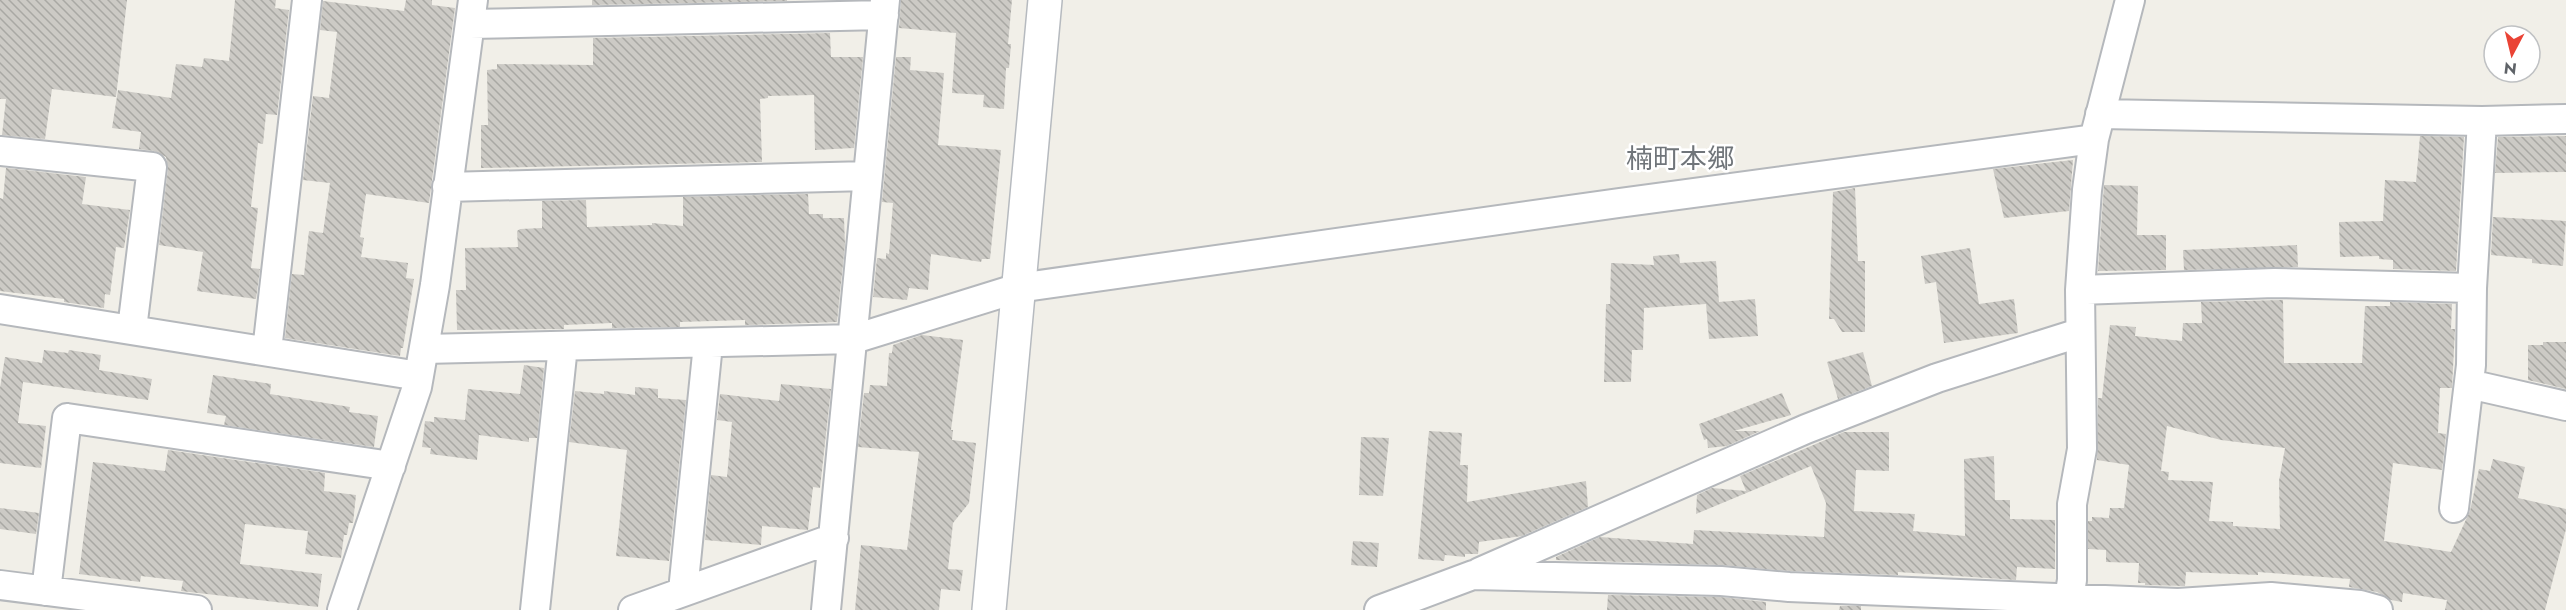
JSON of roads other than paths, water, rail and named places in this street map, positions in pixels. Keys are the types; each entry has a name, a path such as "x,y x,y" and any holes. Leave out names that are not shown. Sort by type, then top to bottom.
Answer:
{"street":[{"path":"267,351 307,0"},
{"path":"989,610 1045,0"},
{"path":"2068,603 2072,580 2072,504 2082,449 2080,290 2097,127 2130,0"},
{"path":"342,610 391,466 422,362 435,285 472,12 884,7 854,339 826,610"},
{"path":"0,309 267,351 422,362 563,346 854,339 1018,288 1619,203 2097,127 2566,119"},
{"path":"2454,508 2469,384 2482,121"},
{"path":"0,151 152,167 132,329"},
{"path":"447,187 868,176"},
{"path":"2080,290 2274,283 2472,288"},
{"path":"1379,610 1473,575 1806,429 1937,378 2079,333"},
{"path":"683,591 708,344"},
{"path":"535,610 563,346"},
{"path":"2469,384 2566,406"},
{"path":"46,591 67,418 391,466"},
{"path":"633,610 834,538"},
{"path":"1473,575 1721,581 2068,603 2178,603 2271,597 2360,605 2378,610"},
{"path":"0,585 197,610"}],"district":[{"name":"楠町本郷","path":"1680,159"}]}
